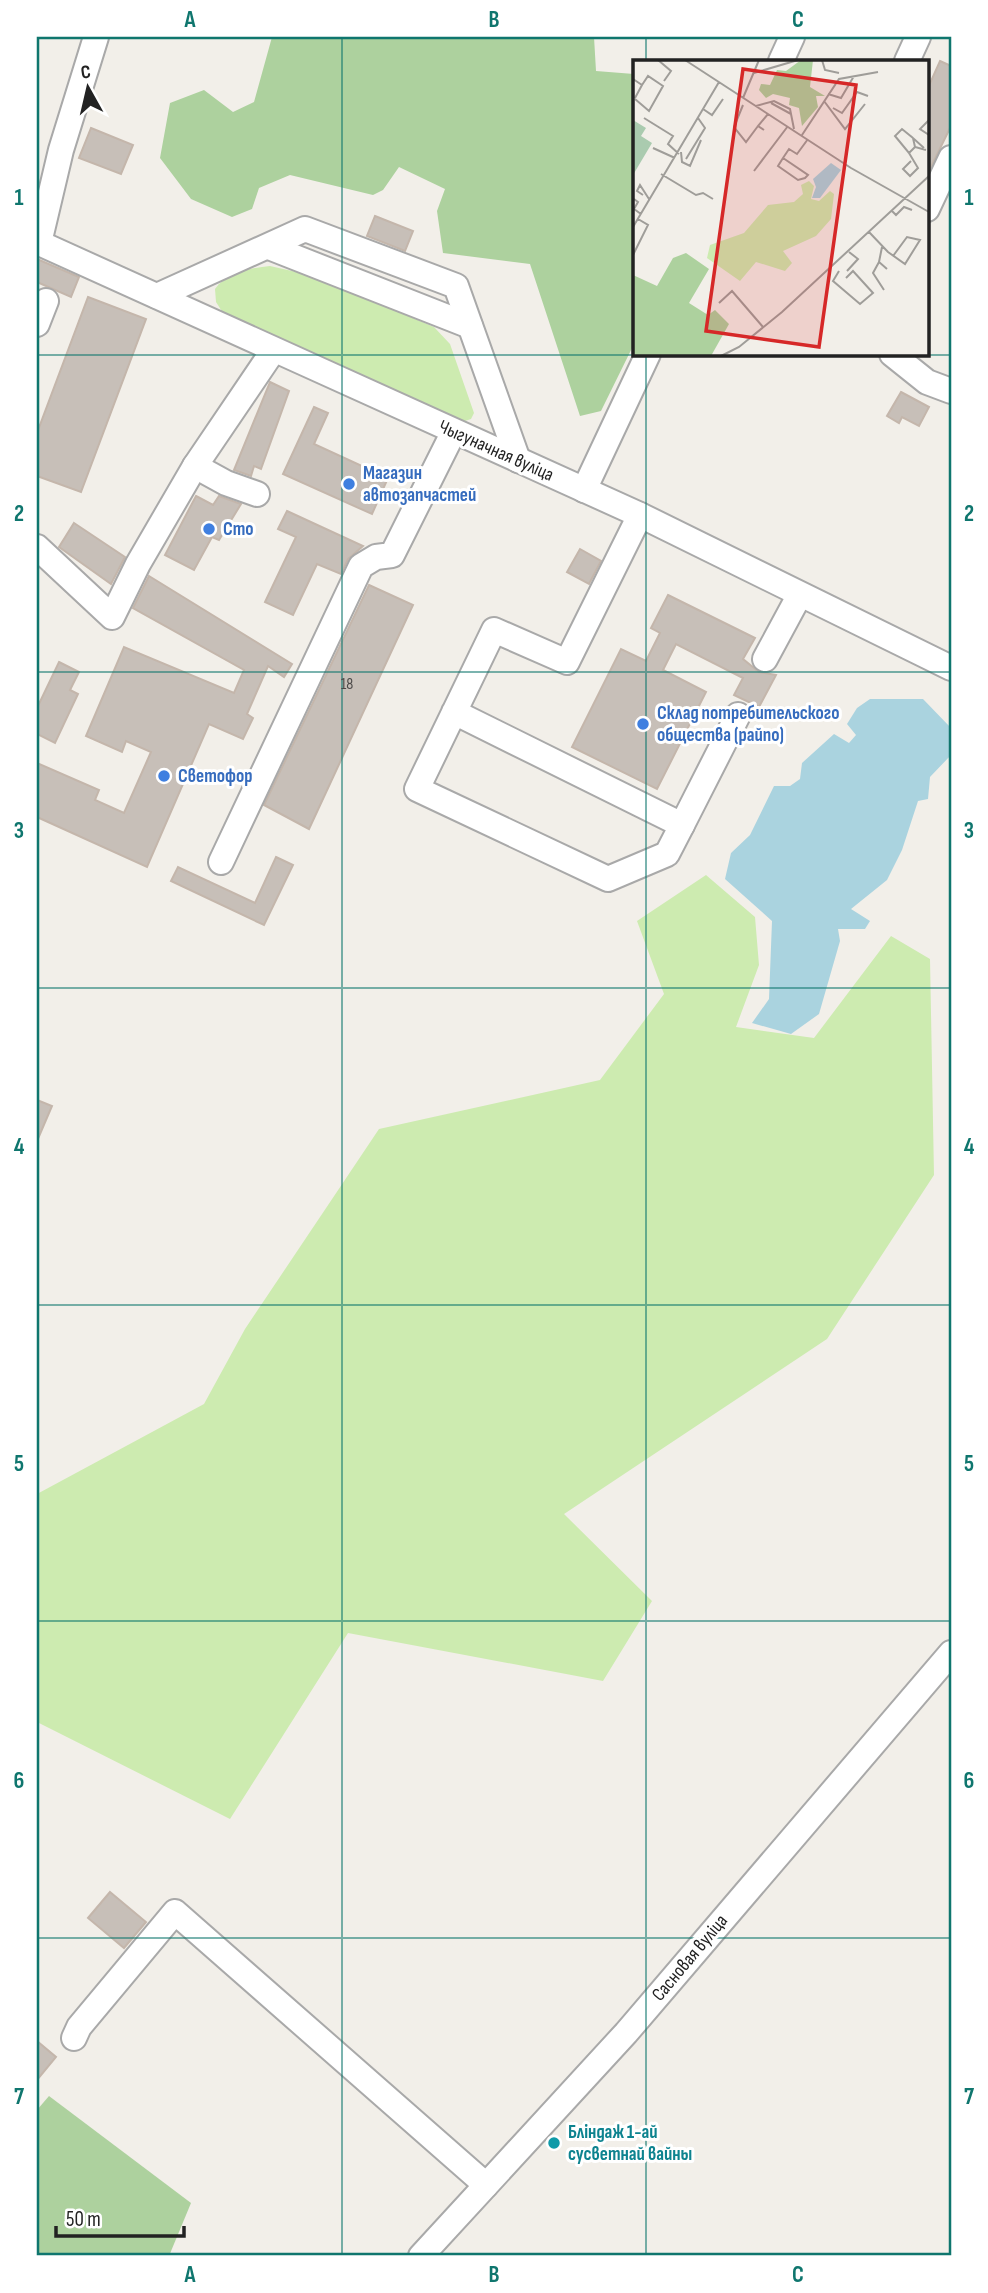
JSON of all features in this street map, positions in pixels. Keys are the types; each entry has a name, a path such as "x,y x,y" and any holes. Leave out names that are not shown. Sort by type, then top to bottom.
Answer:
{"street":[{"path":"38,243 61,150 96,37"},
{"path":"782,60 792,37"},
{"path":"908,60 918,37"},
{"path":"928,207 951,158"},
{"path":"157,296 305,229 456,286 518,460"},
{"name":"Чыгуначная вуліца","path":"38,243 453,433 640,515 799,596 951,668"},
{"path":"37,324 46,301"},
{"path":"37,547 112,617 138,564 195,466 273,351"},
{"path":"584,490 648,355"},
{"path":"893,355 926,382 951,391"},
{"path":"221,862 361,566 376,557 392,555 453,433"},
{"path":"195,466 226,483 257,494"},
{"path":"640,515 567,662 494,630 417,789 608,879 667,854 738,715"},
{"path":"765,659 799,596"},
{"path":"454,712 682,825"},
{"name":"Сасновая вуліца","path":"421,2256 626,2034 951,1653"},
{"path":"74,2038 96,2006 175,1912 486,2185"}],"green space":[{"path":"272,37 594,37 596,71 633,74 633,346 601,411 580,416 530,264 443,253 437,211 445,189 399,167 383,190 373,195 290,175 259,188 252,209 232,217 191,199 160,158 170,103 204,90 233,112 254,102"},
{"path":"270,266 314,276 434,327 450,344 474,413 471,419 462,422 450,420 223,313 216,302 215,289 220,283 240,272"},
{"path":"706,875 755,917 759,965 736,1027 814,1038 891,936 930,959 934,1175 827,1339 564,1514 652,1601 603,1681 348,1633 230,1819 37,1722 37,1494 204,1404 245,1329 379,1129 600,1080 664,994 637,921"},
{"path":"49,2096 191,2203 169,2256 37,2256 37,2110"}],"water":[{"path":"870,699 923,699 951,728 951,755 930,777 928,799 918,801 902,850 887,880 851,909 870,921 865,929 838,929 840,941 819,1014 791,1034 752,1023 769,999 772,921 725,879 731,853 750,835 774,786 790,786 800,779 802,763 834,734 849,743 856,735 847,724 857,708"}],"building":[{"path":"940,61 951,66 951,126 928,173 928,88"},
{"path":"91,128 133,145 121,174 79,158"},
{"path":"375,216 413,231 405,251 367,236"},
{"path":"37,259 79,277 71,297 37,282"},
{"path":"88,297 146,319 81,492 37,476 37,433"},
{"path":"270,382 289,391 261,469 254,466 251,476 234,470"},
{"path":"901,392 929,407 919,426 902,417 899,423 887,416"},
{"path":"314,407 328,413 314,444 388,478 372,514 283,474"},
{"path":"196,496 213,505 219,496 241,504 219,540 212,537 194,570 165,555"},
{"path":"287,511 363,546 348,559 341,574 317,564 293,615 265,602 296,537 278,529"},
{"path":"74,523 125,557 111,584 59,547"},
{"path":"580,549 601,561 589,584 567,572"},
{"path":"149,576 292,664 284,677 268,666 247,714 253,718 243,739 209,724 147,867 37,817 37,763 99,790 95,800 124,813 151,752 126,741 122,752 86,736 124,647 234,693 244,670 133,608"},
{"path":"369,585 413,605 309,829 264,805"},
{"path":"668,595 755,638 743,659 759,672 776,675 759,707 734,695 743,678 676,644 663,670 706,692 657,789 572,747 621,649 646,661 660,633 651,628"},
{"path":"59,662 79,672 70,690 78,694 55,743 37,734 37,708"},
{"path":"276,857 293,865 264,925 171,881 178,867 255,903"},
{"path":"37,1100 52,1106 37,1141"},
{"path":"110,1892 146,1922 124,1948 88,1918"},
{"path":"37,2041 56,2057 37,2080"}],"place":[{"name":"Магазин автозапчастей","path":"349,484"},
{"name":"Сто","path":"209,529"},
{"name":"Склад потребительского общества (райпо)","path":"643,724"},
{"name":"Светофор","path":"164,776"},
{"name":"Бліндаж 1-ай сусветнай вайны","path":"554,2143"}]}
